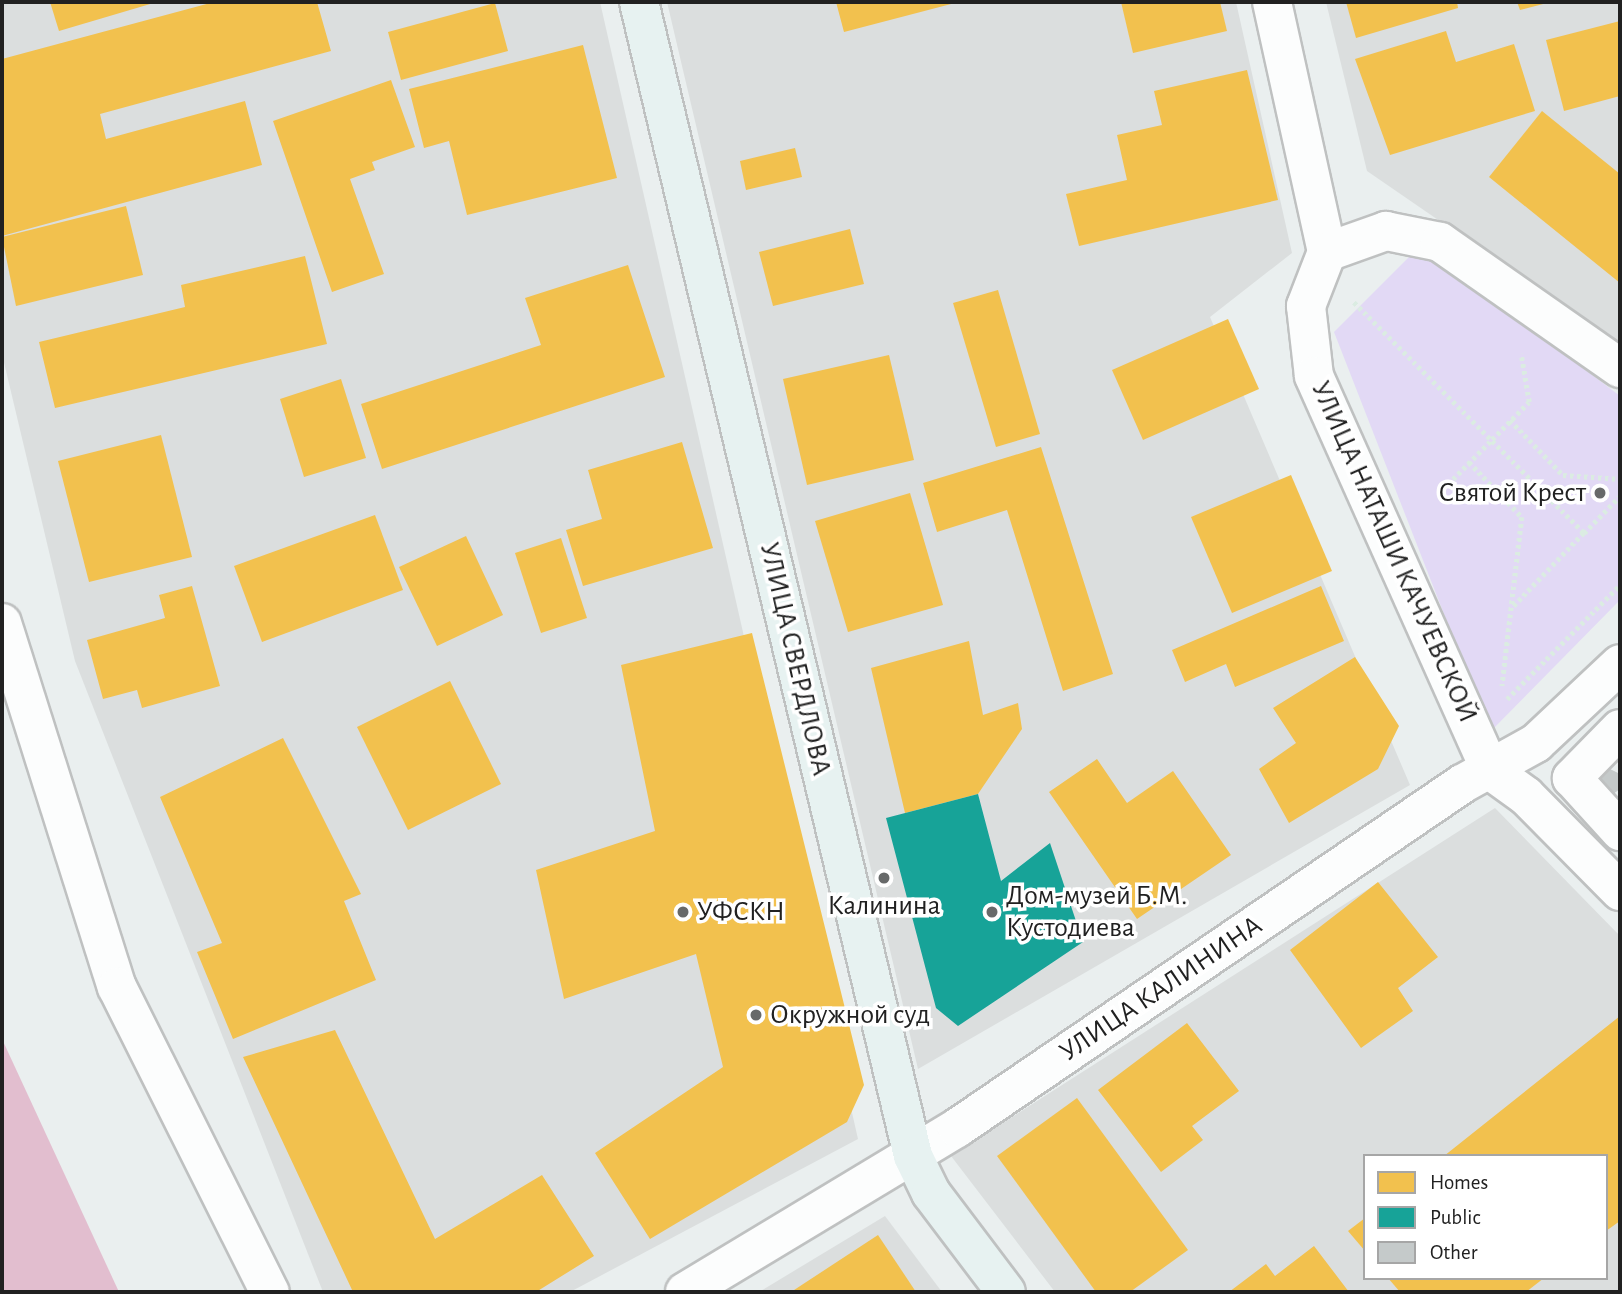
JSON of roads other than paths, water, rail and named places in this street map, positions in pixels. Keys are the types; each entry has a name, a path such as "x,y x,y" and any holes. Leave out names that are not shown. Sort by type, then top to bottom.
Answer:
{"main road":[{"name":"УЛИЦА СВЕРДЛОВА","path":"639,2 913,1156 931,1193 1006,1292"}],"street":[{"path":"1272,2 1327,252 1386,231 1440,242 1620,368"},
{"name":"УЛИЦА НАТАШИ КАЧУЕВСКОЙ","path":"1327,252 1306,306 1314,376 1490,770"},
{"path":"2,623 117,987 270,1292"},
{"name":"УЛИЦА КАЛИНИНА","path":"685,1292 913,1156 1490,770 1536,743 1620,664"},
{"path":"1620,729 1572,778 1620,831"},
{"path":"1490,770 1526,796 1620,891"}],"place":[{"name":"Святой Крест","path":"1600,493"},
{"name":"Калинина","path":"884,878"},
{"name":"УФСКН","path":"683,912"},
{"name":"Дом-музей Б.М. Кустодиева","path":"992,912"},
{"name":"Окружной суд","path":"756,1015"}]}
